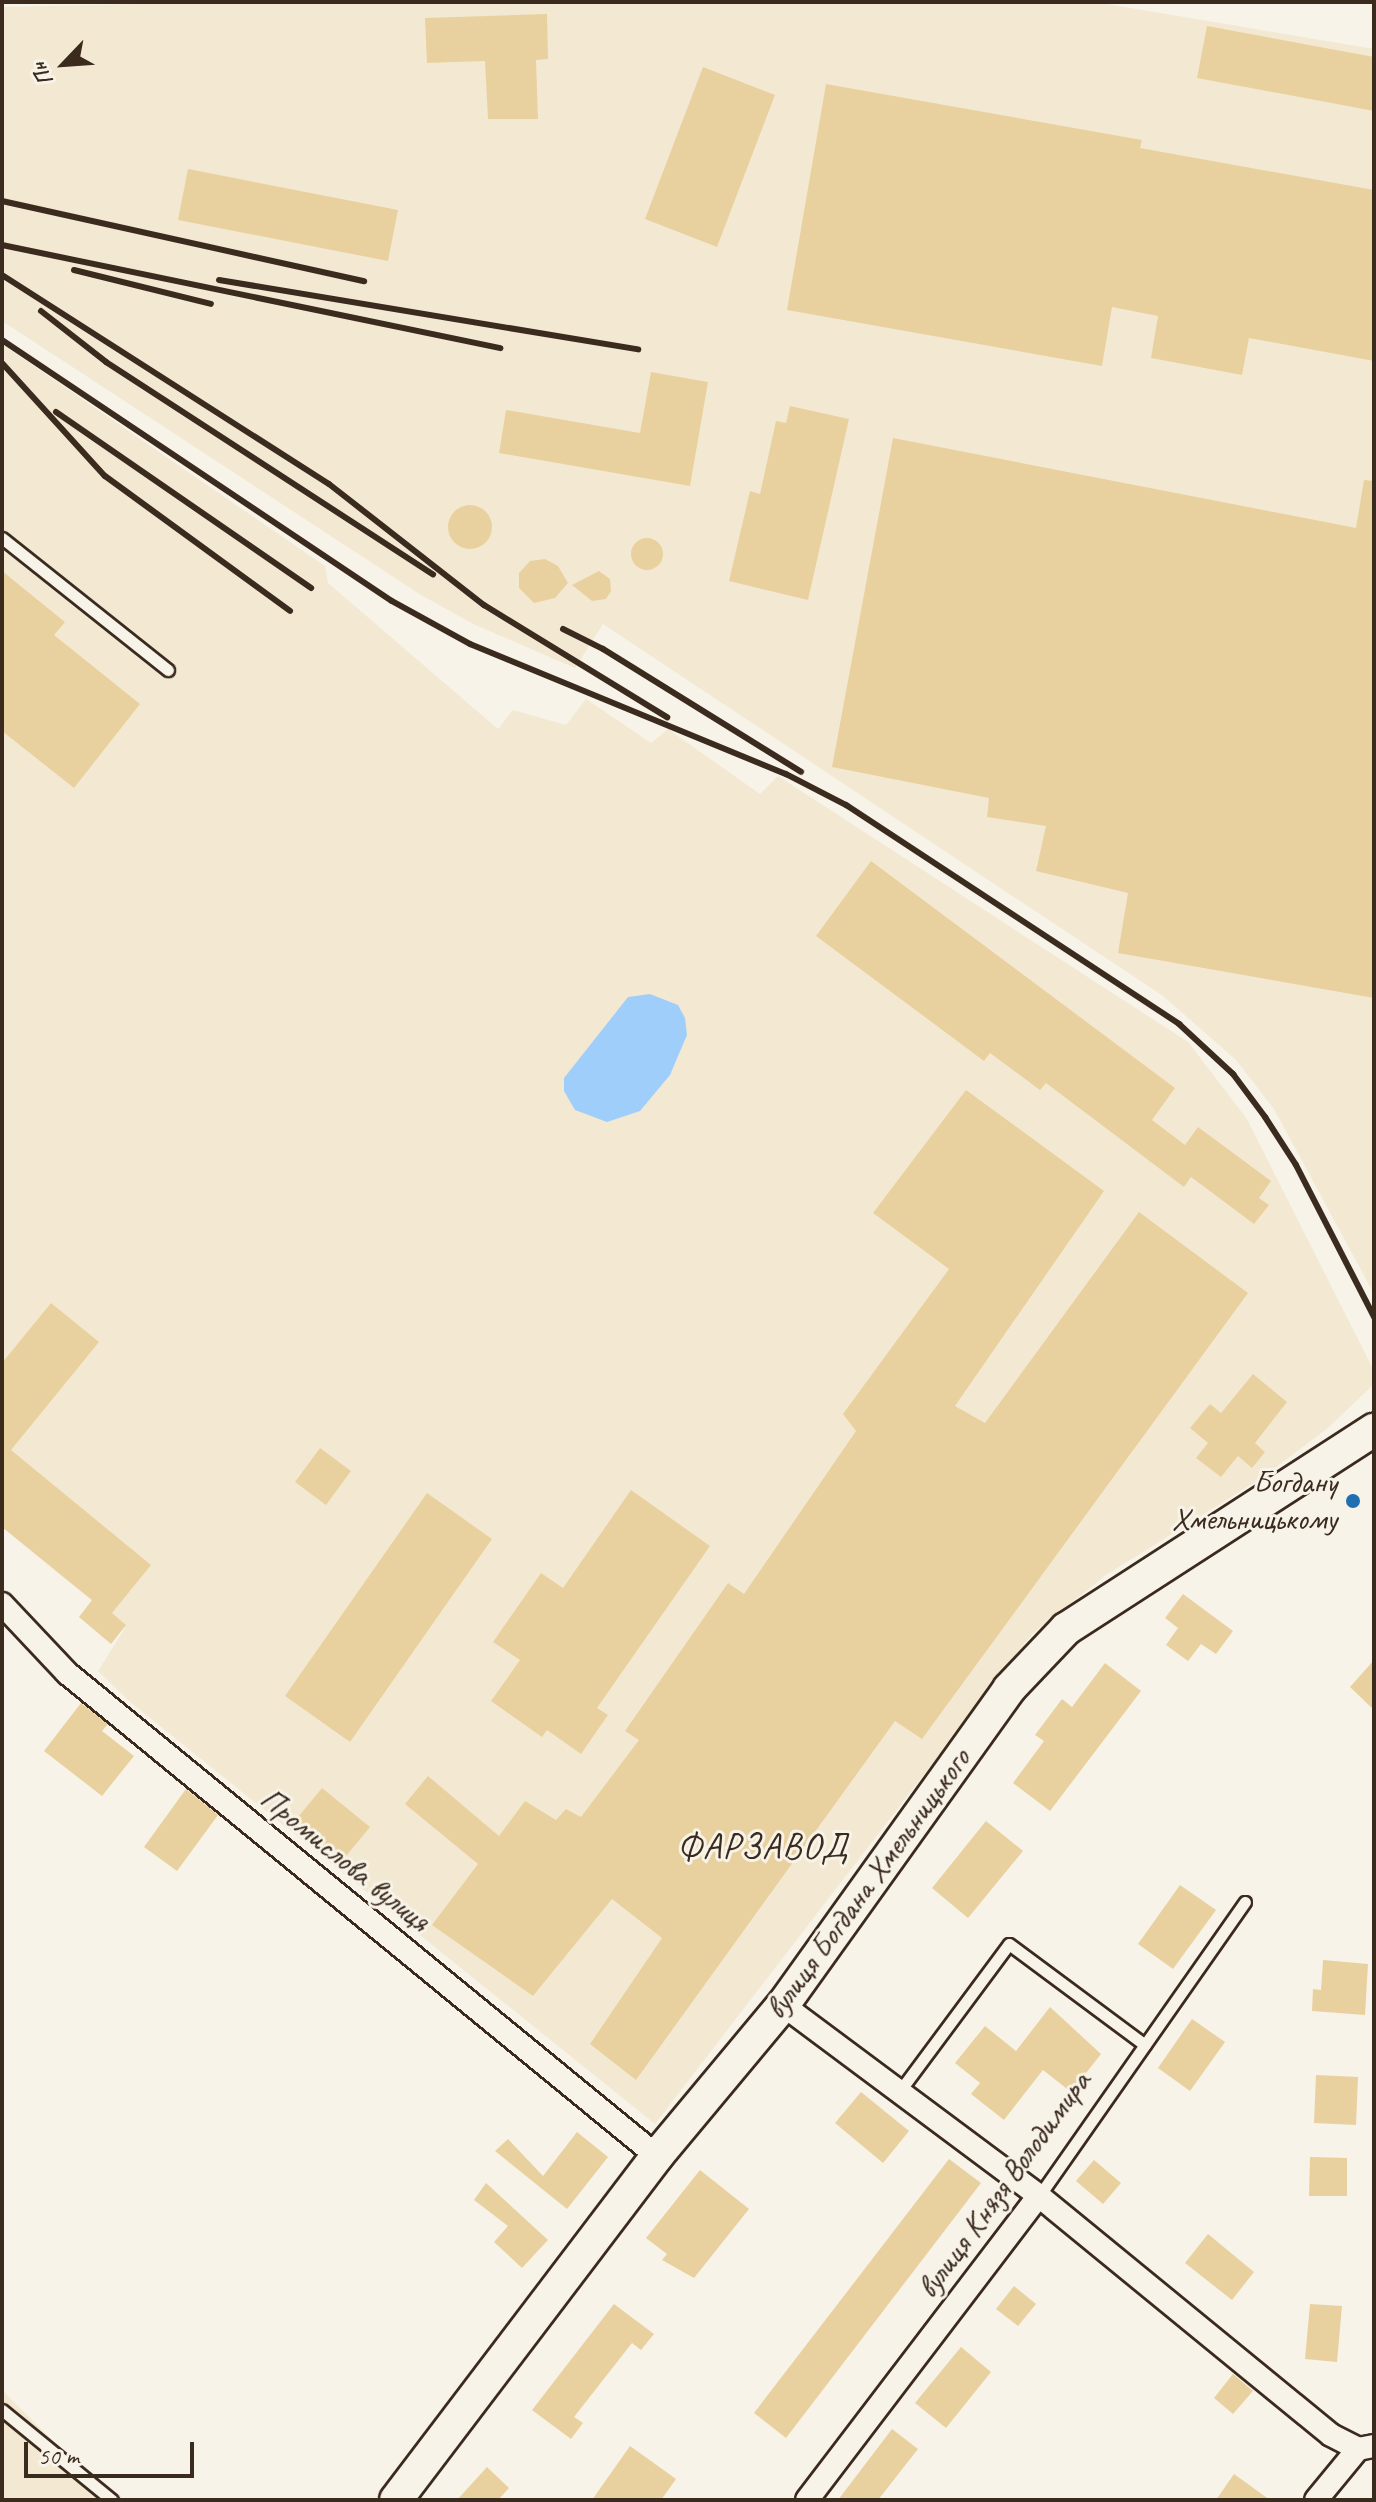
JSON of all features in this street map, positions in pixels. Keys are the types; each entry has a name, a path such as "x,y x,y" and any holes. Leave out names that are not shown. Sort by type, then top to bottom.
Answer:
{"street":[{"name":"вулиця Богдана Хмельницького","path":"396,2500 657,2156 783,2005 1009,1689 1066,1629 1371,1439"},
{"name":"Промислова вулиця","path":"2,1604 67,1673 657,2156"},
{"path":"783,2005 1039,2196 1331,2435 1366,2447 1316,2500"},
{"name":"вулиця Князя Володимира","path":"807,2500 1039,2196"}],"lane":[{"path":"2,538 168,670"},
{"name":"вулиця Князя Володимира","path":"1039,2196 1245,1902"},
{"path":"899,2092 1009,1944 1145,2045"},
{"path":"2,2410 112,2500"}],"shaded area":[{"path":"229,2 1095,2 1374,49 1374,1294 1274,1109 1236,1060 1163,996 603,624 575,668 473,624 421,595 2,321 2,7"},
{"path":"2,344 325,566 328,583 498,729 513,710 566,725 586,699 651,743 668,729 760,794 778,776 1188,1042 1247,1119 1374,1371 1374,1384 1328,1428 1263,1477 1106,1575 1032,1634 655,2124 129,1701 98,1671 125,1628 2,1527"},
{"path":"2,2390 48,2436 107,2500 2,2500"}],"water":[{"path":"650,994 678,1005 685,1018 687,1035 670,1075 640,1111 607,1122 575,1110 564,1091 564,1078 628,997"}],"building":[{"path":"547,14 548,59 536,60 538,119 488,119 485,61 427,63 425,18"},
{"path":"1207,26 1374,57 1374,111 1197,78"},
{"path":"703,67 775,95 717,247 645,219"},
{"path":"826,84 1142,140 1140,148 1374,190 1374,361 1249,338 1242,375 1151,358 1158,316 1112,307 1102,366 787,310"},
{"path":"188,169 398,210 388,261 178,220"},
{"path":"651,372 708,382 690,486 499,453 506,410 640,433"},
{"path":"790,406 849,419 808,600 729,581 750,491 760,494 776,421 786,423"},
{"path":"893,438 1356,528 1364,480 1374,481 1374,998 1118,953 1128,893 1036,871 1046,826 987,817 989,798 832,767"},
{"path":"470,505 486,511 492,527 486,543 470,549 454,543 448,527 454,511"},
{"path":"647,538 658,543 663,554 658,565 647,570 636,565 631,554 636,543"},
{"path":"545,559 558,566 568,583 555,598 534,603 519,588 519,573 530,561"},
{"path":"2,571 65,622 54,635 140,704 74,788 2,731"},
{"path":"599,571 610,579 611,591 606,599 592,601 572,585"},
{"path":"871,861 1175,1088 1152,1120 1185,1145 1198,1127 1271,1181 1259,1198 1269,1205 1254,1224 1191,1177 1184,1187 1046,1083 1040,1090 990,1053 984,1061 816,936"},
{"path":"966,1090 1104,1191 955,1406 985,1423 1139,1212 1248,1293 922,1739 895,1721 636,2080 590,2044 662,1938 612,1899 533,1996 432,1925 478,1864 405,1804 428,1776 499,1836 525,1801 556,1820 566,1809 581,1817 639,1740 625,1731 728,1583 744,1594 856,1431 843,1414 949,1269 873,1213"},
{"path":"51,1303 99,1342 11,1450 151,1565 112,1613 126,1625 111,1644 79,1617 92,1600 2,1527 2,1363"},
{"path":"1253,1374 1287,1402 1255,1443 1265,1452 1252,1468 1238,1456 1221,1477 1196,1458 1208,1443 1190,1428 1210,1404 1221,1413"},
{"path":"320,1448 351,1471 326,1505 295,1482"},
{"path":"631,1490 710,1546 597,1708 608,1715 581,1754 547,1730 542,1737 491,1701 520,1660 493,1642 541,1573 563,1588"},
{"path":"427,1493 492,1539 350,1742 285,1696"},
{"path":"1183,1594 1233,1631 1216,1654 1201,1644 1188,1661 1166,1645 1178,1628 1165,1618"},
{"path":"1374,1660 1374,1710 1350,1687"},
{"path":"1105,1663 1141,1691 1050,1811 1013,1783 1044,1741 1035,1735 1062,1699 1072,1707"},
{"path":"81,1703 108,1724 102,1731 134,1756 102,1796 44,1751"},
{"path":"322,1788 370,1827 342,1861 294,1822"},
{"path":"186,1789 218,1815 177,1871 144,1847"},
{"path":"986,1821 1023,1851 968,1918 932,1888"},
{"path":"1180,1885 1216,1910 1173,1969 1138,1944"},
{"path":"1323,1960 1368,1964 1365,2015 1312,2011 1313,1989 1321,1990"},
{"path":"1050,2007 1101,2054 1071,2092 1043,2070 1004,2120 971,2094 980,2083 955,2063 985,2026 1016,2051"},
{"path":"1192,2019 1225,2042 1190,2091 1158,2068"},
{"path":"1316,2075 1358,2077 1356,2125 1314,2123"},
{"path":"861,2092 909,2131 883,2163 835,2123"},
{"path":"577,2132 608,2157 567,2209 495,2151 508,2139 543,2176"},
{"path":"1310,2157 1347,2158 1347,2196 1309,2196"},
{"path":"949,2159 981,2183 786,2438 754,2413"},
{"path":"1094,2160 1121,2183 1103,2204 1076,2181"},
{"path":"700,2170 749,2209 694,2278 662,2260 667,2254 646,2238"},
{"path":"486,2183 548,2240 522,2268 494,2242 508,2226 474,2200"},
{"path":"1208,2234 1254,2272 1232,2300 1185,2263"},
{"path":"1014,2286 1036,2304 1018,2326 996,2309"},
{"path":"614,2304 654,2334 641,2350 632,2343 574,2417 583,2423 571,2439 532,2410"},
{"path":"1310,2304 1342,2306 1337,2362 1305,2359"},
{"path":"961,2347 991,2372 946,2428 915,2403"},
{"path":"1233,2374 1253,2391 1233,2414 1214,2398"},
{"path":"892,2429 918,2449 878,2500 838,2500"},
{"path":"630,2446 676,2479 661,2500 592,2500"},
{"path":"487,2467 509,2488 498,2500 457,2500"},
{"path":"1234,2474 1270,2500 1216,2500"}],"railway":[{"path":"2,201 364,281"},
{"path":"2,245 500,348"},
{"path":"74,270 211,304"},
{"path":"2,275 329,484 484,605 667,717"},
{"path":"219,280 638,349"},
{"path":"41,311 106,362 433,574"},
{"path":"2,340 392,601 470,644 786,774 846,805 1179,1024 1233,1074 1265,1117 1296,1165 1374,1317"},
{"path":"2,363 105,476 290,611"},
{"path":"56,412 311,588"},
{"path":"563,629 603,649 801,772"}],"place":[{"name":"Богдану Хмельницькому","path":"1353,1501"}],"district":[{"name":"ФАРЗАВОД","path":"763,1847"}]}
